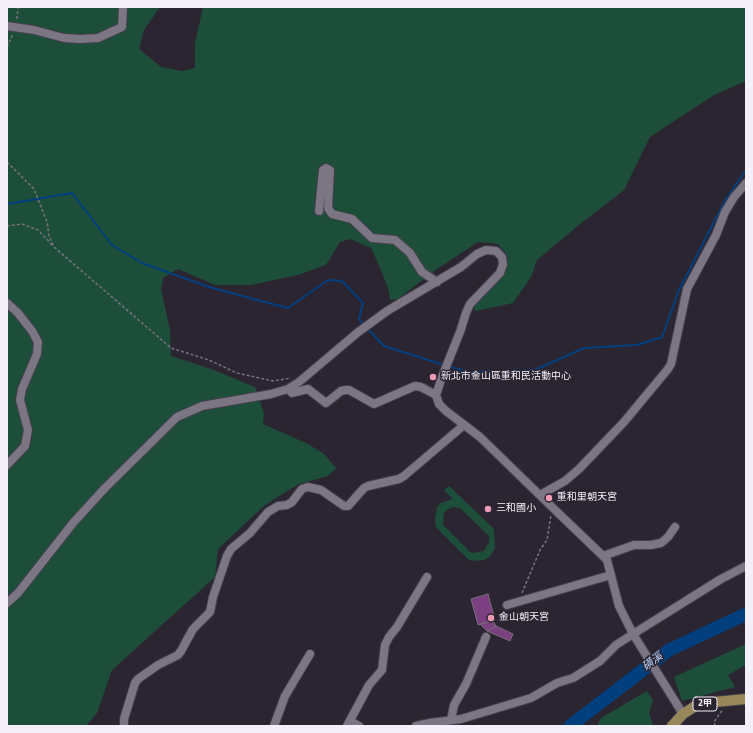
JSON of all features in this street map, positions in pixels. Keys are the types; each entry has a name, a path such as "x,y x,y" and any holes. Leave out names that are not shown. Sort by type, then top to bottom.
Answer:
{"main road":[{"name":"2甲","path":"672,726 683,714 698,705 746,699"}],"street":[{"path":"7,26 34,30 64,38 98,38 122,28 123,7"},
{"path":"319,211 323,170 326,168 330,170 328,208 332,214 352,219 372,238 395,240 410,253 422,272 437,282"},
{"path":"540,495 565,481 579,469 624,422 671,364 687,289 716,235 725,212 734,197 746,183"},
{"path":"7,603 18,593 73,523 105,488 177,417 202,406 271,394 288,389 299,382 387,311 462,267 477,254 486,250 496,251 502,257 503,264 500,273 470,304 436,395 439,404 480,437 604,556 607,560 619,606 634,636 683,714"},
{"path":"7,303 18,313 32,331 38,342 38,354 22,389 20,400 28,430 25,446 7,465"},
{"path":"288,389 292,393 308,389 326,403 341,391 346,390 349,390 374,404 415,386 421,387 436,395"},
{"path":"124,726 124,718 135,683 138,679 158,665 178,655 193,629 210,612 213,597 227,556 268,512 278,506 288,505 302,489 308,487 321,490 344,506 348,506 364,488 399,479 404,476 464,425"},
{"path":"604,556 634,545 651,545 661,543 668,537 675,527"},
{"path":"416,726 462,719 531,698 557,683 574,678 600,661 616,646 634,636 721,579 746,566"},
{"path":"507,605 611,575"},
{"path":"359,726 348,724 369,685 382,670 385,645 388,637 397,627 427,578"},
{"path":"451,720 454,705 466,684 486,636"},
{"path":"274,726 285,696 310,654"}],"path":[{"path":"7,47 17,27 18,7"},
{"path":"7,162 34,189 47,222 49,236 54,247"},
{"path":"7,226 22,224 38,230 54,247 171,348 209,360 237,373 273,381 291,378"},
{"path":"522,593 540,550 547,540 553,508"},
{"path":"715,726 714,722 729,701"}],"green space":[{"path":"7,7 160,7 144,30 139,49 161,67 182,71 195,68 195,43 203,7 746,7 746,81 714,95 650,137 624,190 537,260 531,277 513,303 476,311 473,307 508,265 507,255 498,244 478,242 437,269 398,299 390,300 389,291 371,248 350,239 340,242 326,265 298,275 251,285 215,285 178,269 163,278 161,289 170,330 171,356 214,370 255,387 264,413 263,424 308,444 324,454 336,468 328,476 299,484 265,505 218,549 215,577 112,670 97,713 86,726 7,726"},
{"path":"449,486 494,529 495,549 489,557 484,560 469,560 436,527 435,518 437,507 441,503 453,499 444,490","holes":["453,507 460,508 489,536 489,542 484,551 474,553 470,552 443,525 444,513"]},
{"path":"746,644 746,665 728,675 735,687 682,701 674,677"},
{"path":"647,691 653,700 649,713 653,726 597,726 601,718"}],"building":[{"path":"488,594 495,620 478,625 471,599"},
{"path":"493,621 496,626 487,631 480,624"},
{"path":"496,626 513,634 510,641 487,631"}],"waterway":[{"path":"448,366 468,372 535,370 584,348 637,345 662,337 679,290 726,199 746,170"},
{"path":"7,204 72,193 112,245 142,263 212,288 288,308 328,280 342,281 363,303 359,319 364,325"},
{"path":"367,328 384,346 444,365"},
{"name":"磺溪","path":"570,726 669,650 746,614"}],"place":[{"name":"新北市金山區重和民活動中心","path":"433,377"},
{"name":"重和里朝天宮","path":"549,498"},
{"name":"三和國小","path":"488,509"},
{"name":"金山朝天宮","path":"491,618"}]}
